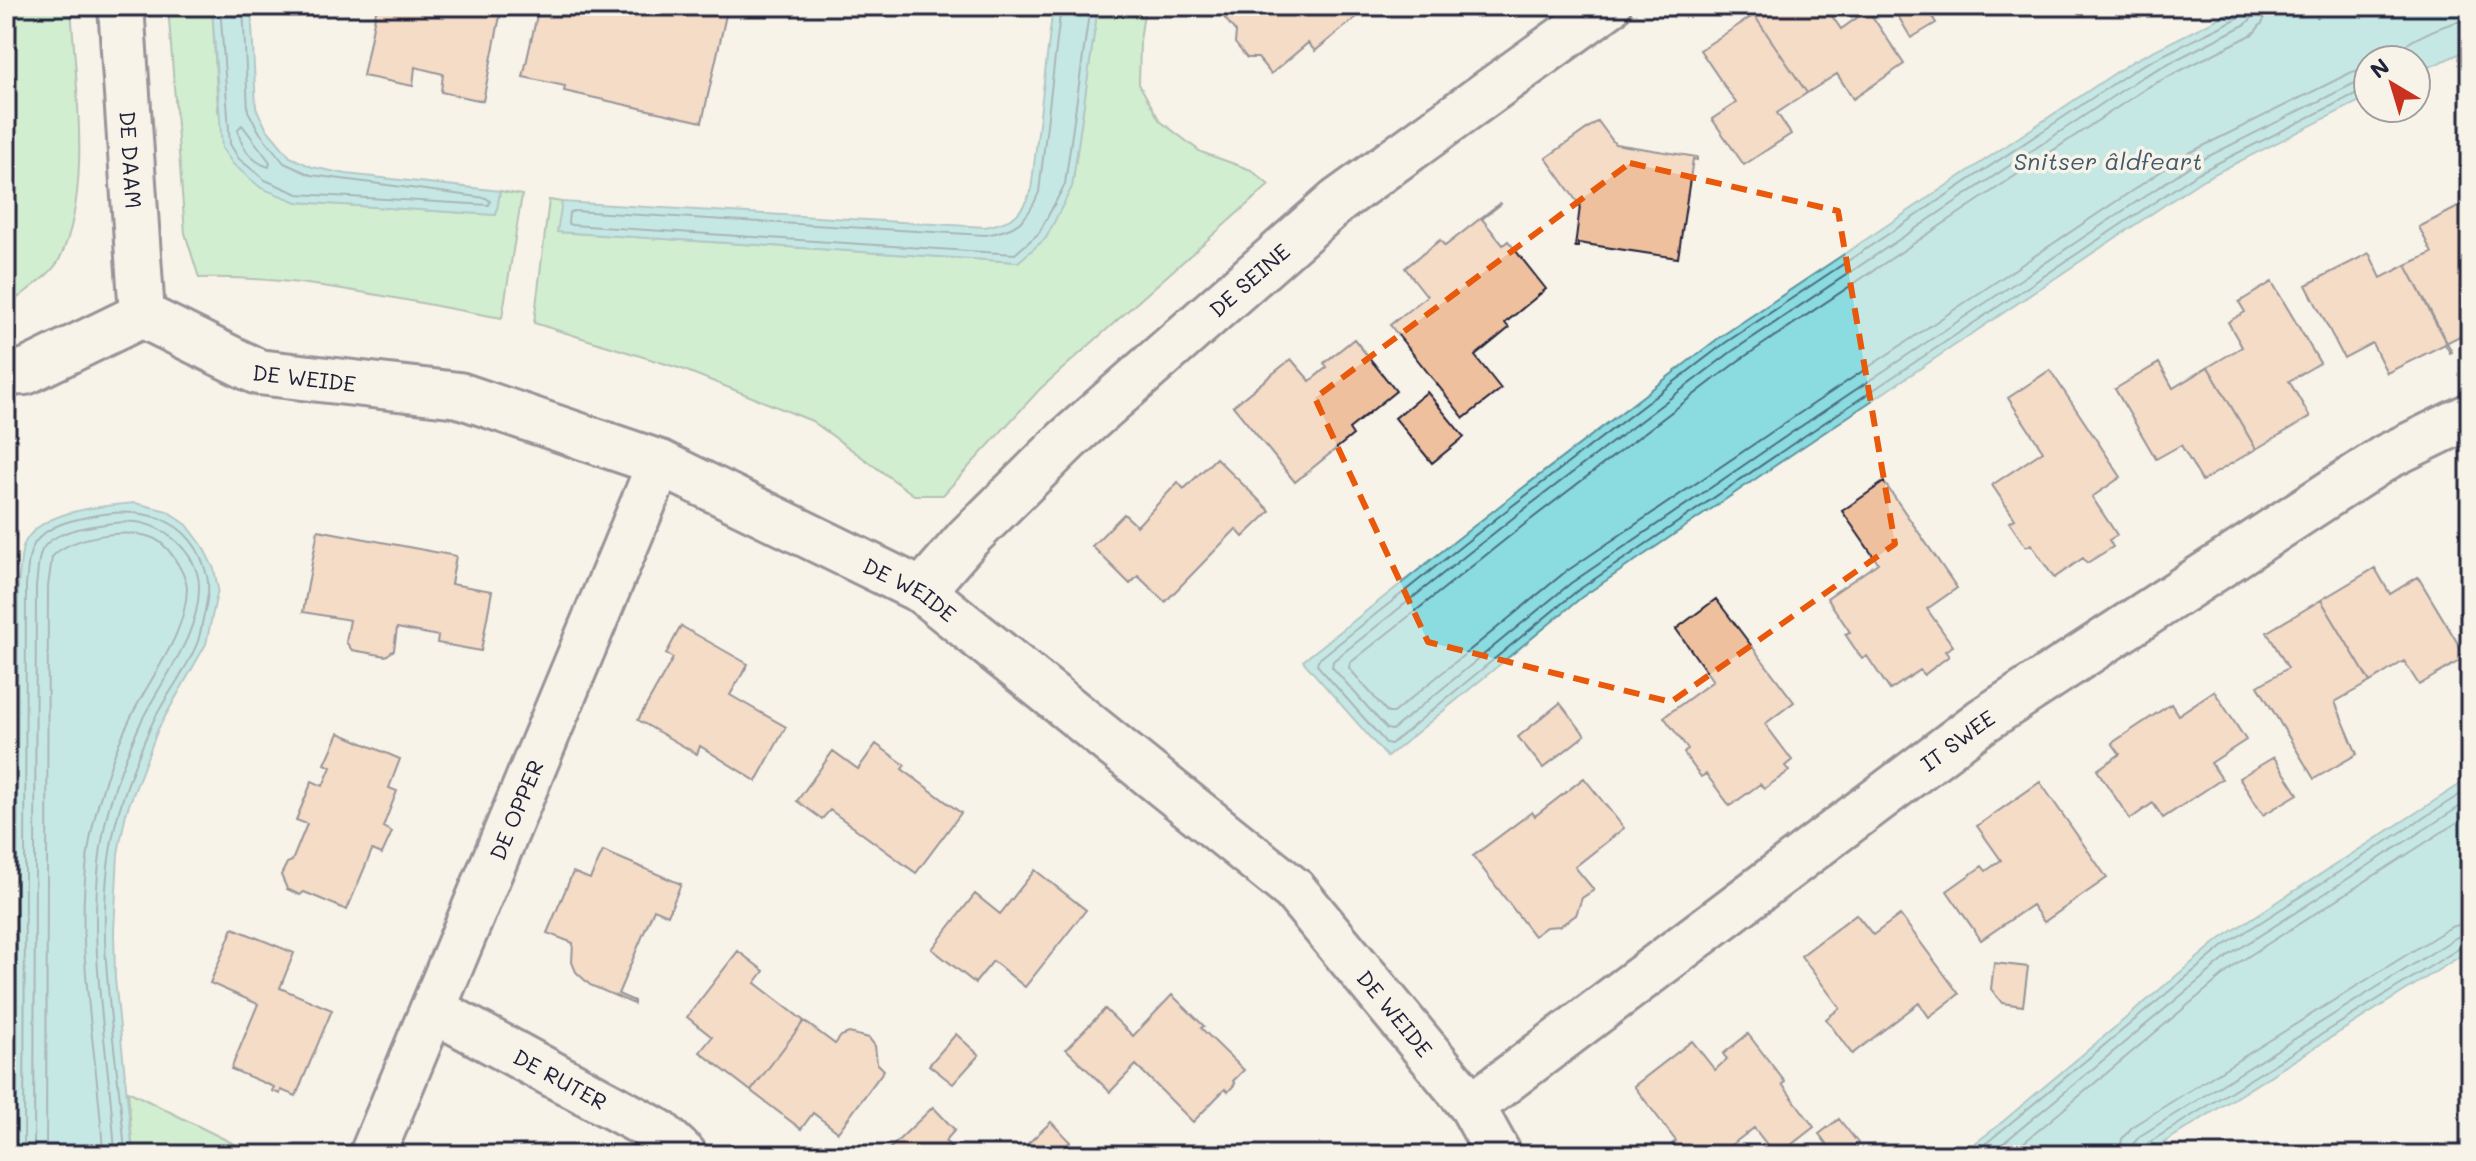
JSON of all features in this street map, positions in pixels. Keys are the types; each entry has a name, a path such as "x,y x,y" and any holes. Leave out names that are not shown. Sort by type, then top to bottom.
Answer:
{"street":[{"name":"DE DAAM","path":"121,6 142,315"},
{"name":"DE SEINE","path":"922,591 968,538 1067,440 1338,201 1608,6"},
{"path":"6,373 25,372 142,315"},
{"name":"DE WEIDE","path":"142,315 258,372 459,395 660,463 922,591 1294,890 1472,1106 1499,1155"},
{"name":"IT SWEE","path":"1472,1106 1982,721 2386,457 2470,416"},
{"name":"DE OPPER","path":"372,1155 660,463"},
{"name":"DE RUTER","path":"434,1010 659,1132 684,1155"}],"highlighted area":[{"path":"1630,163 1838,211 1895,544 1671,702 1428,642 1315,398"}],"green space":[{"path":"6,6 71,6 79,136 76,202 59,260 14,301 6,117"},
{"path":"168,6 212,6 218,111 297,202 496,215 500,191 522,195 502,318 313,285 199,278 185,233"},
{"path":"1098,6 1145,6 1139,84 1160,121 1201,152 1251,170 1269,185 1040,389 943,495 914,495 812,421 682,369 534,323 549,200 562,202 558,232 1018,262 1072,186"},
{"path":"128,1091 256,1155 133,1155"}],"water":[{"path":"212,6 251,6 256,108 266,128 290,157 312,167 346,174 500,191 496,215 297,202 261,188 233,164 222,148"},
{"path":"1053,6 1098,6 1072,187 1046,238 1018,262 557,232 562,202 985,227 1009,220 1023,207 1031,191"},
{"name":"Snitser âldfeart","path":"2243,6 2470,6 2470,49 2432,66 2432,44 2352,44 2352,105 2202,180 1801,448 1582,597 1387,757 1303,661 1720,337 2133,61"},
{"path":"135,503 167,511 187,525 214,569 218,589 206,644 158,729 126,813 118,853 115,979 133,1155 16,1155 18,585 22,551 30,535 56,518 89,508"},
{"path":"2470,778 2470,950 2144,1155 1959,1155 2220,939"}],"building":[{"path":"377,6 502,6 483,101 441,92 443,74 415,67 413,86 363,76"},
{"path":"539,6 728,6 702,122 564,91 565,86 523,77"},
{"path":"1235,6 1370,6 1315,51 1308,43 1271,74 1258,58 1247,58 1235,43 1236,32 1223,16"},
{"path":"1767,6 1825,6 1841,29 1868,10 1904,64 1853,99 1837,74 1807,93 1754,15"},
{"path":"1892,6 1926,6 1936,23 1911,38"},
{"path":"1754,15 1807,93 1777,113 1791,134 1744,165 1712,119 1736,103 1700,50"},
{"path":"1598,121 1615,144 1697,157 1697,160 1693,159 1678,258 1578,243 1575,247 1580,206 1546,158"},
{"path":"2470,201 2470,331 2446,343 2406,265 2432,253 2419,227"},
{"path":"1500,203 1482,219 1503,245 1508,241 1546,289 1505,323 1509,328 1475,356 1501,389 1464,418 1390,325 1427,296 1405,268 1440,240 1445,246"},
{"path":"2369,253 2381,278 2406,265 2452,352 2445,344 2387,373 2372,343 2344,358 2306,285"},
{"path":"2272,282 2320,363 2289,381 2310,417 2256,449 2208,367 2242,347 2228,322 2245,312 2239,302"},
{"path":"1354,339 1396,391 1349,429 1353,435 1295,482 1233,406 1291,359 1310,381 1327,367 1324,363"},
{"path":"2159,363 2173,388 2208,367 2256,449 2202,481 2181,445 2156,459 2115,389"},
{"path":"2050,370 2121,477 2092,497 2117,535 2109,540 2113,547 2087,563 2083,558 2054,578 2031,544 2026,547 2009,522 2015,519 1992,485 2043,451 2008,398"},
{"path":"1427,392 1464,437 1432,463 1395,418"},
{"path":"1216,458 1270,511 1243,537 1236,529 1165,602 1138,576 1130,584 1092,546 1124,514 1137,526 1178,482 1184,489"},
{"path":"1884,482 1957,588 1927,609 1953,646 1945,651 1949,656 1924,675 1920,670 1890,690 1867,656 1862,659 1845,634 1850,632 1827,598 1878,563 1842,511"},
{"path":"318,530 456,556 451,584 492,591 481,651 437,643 438,636 397,628 394,650 386,656 352,650 346,642 350,620 303,612"},
{"path":"2375,568 2390,594 2418,577 2466,657 2419,685 2404,661 2370,682 2321,600"},
{"path":"1716,599 1794,702 1765,724 1792,760 1785,766 1789,771 1764,789 1760,784 1730,806 1706,774 1701,777 1684,753 1688,749 1664,717 1713,681 1676,629"},
{"path":"2321,600 2370,682 2335,702 2357,754 2314,779 2258,686 2288,668 2267,632"},
{"path":"681,626 748,664 730,695 786,727 756,781 700,746 697,754 638,720 673,658 666,654"},
{"path":"2214,691 2246,740 2211,763 2222,779 2163,818 2153,803 2130,819 2097,770 2120,754 2112,743 2171,704 2178,715"},
{"path":"1560,703 1585,735 1543,768 1518,737"},
{"path":"339,733 400,759 389,788 397,791 383,827 392,832 382,854 372,850 347,910 304,892 300,895 287,889 281,875 287,863 292,861 307,824 296,820 312,781 323,786 331,767 325,764"},
{"path":"876,744 905,765 902,769 961,813 916,873 830,810 822,819 797,801 833,751 858,769"},
{"path":"2274,757 2298,794 2263,815 2239,778"},
{"path":"1584,778 1624,828 1575,867 1594,890 1582,898 1576,915 1560,926 1546,927 1534,936 1473,856 1532,812 1535,816"},
{"path":"2040,782 2107,878 2044,922 2032,905 1981,940 1947,891 1982,866 1986,871 2001,860 1977,826"},
{"path":"603,851 681,884 668,915 654,909 618,994 634,1001 634,1004 590,985 576,972 572,962 573,943 547,933 573,872 590,879"},
{"path":"1035,870 1086,910 1025,987 993,961 975,983 932,949 975,894 1000,914"},
{"path":"1856,914 1873,935 1900,915 1959,994 1929,1017 1919,1003 1852,1054 1826,1019 1840,1008 1801,956"},
{"path":"233,928 294,953 280,988 332,1010 296,1096 281,1090 280,1094 272,1091 274,1087 231,1069 258,1004 210,983"},
{"path":"738,951 764,971 755,983 804,1021 751,1091 700,1052 712,1037 687,1017"},
{"path":"1994,963 2028,967 2023,1006 2002,1003 1991,989"},
{"path":"1172,995 1244,1070 1233,1081 1235,1084 1228,1092 1225,1089 1193,1122 1136,1065 1110,1092 1066,1049 1105,1009 1133,1036"},
{"path":"804,1021 835,1044 841,1036 849,1033 869,1038 875,1046 877,1063 884,1070 838,1132 813,1113 801,1129 751,1091"},
{"path":"956,1034 979,1055 953,1084 929,1065"},
{"path":"1748,1034 1814,1127 1778,1155 1754,1128 1718,1155 1680,1155 1672,1144 1676,1141 1634,1086 1692,1041 1715,1070 1727,1059 1723,1054"},
{"path":"933,1107 955,1130 945,1141 959,1155 883,1155"},
{"path":"1839,1119 1858,1143 1842,1155 1835,1155 1819,1134"},
{"path":"1051,1122 1070,1142 1057,1155 1027,1155 1022,1149"}]}
